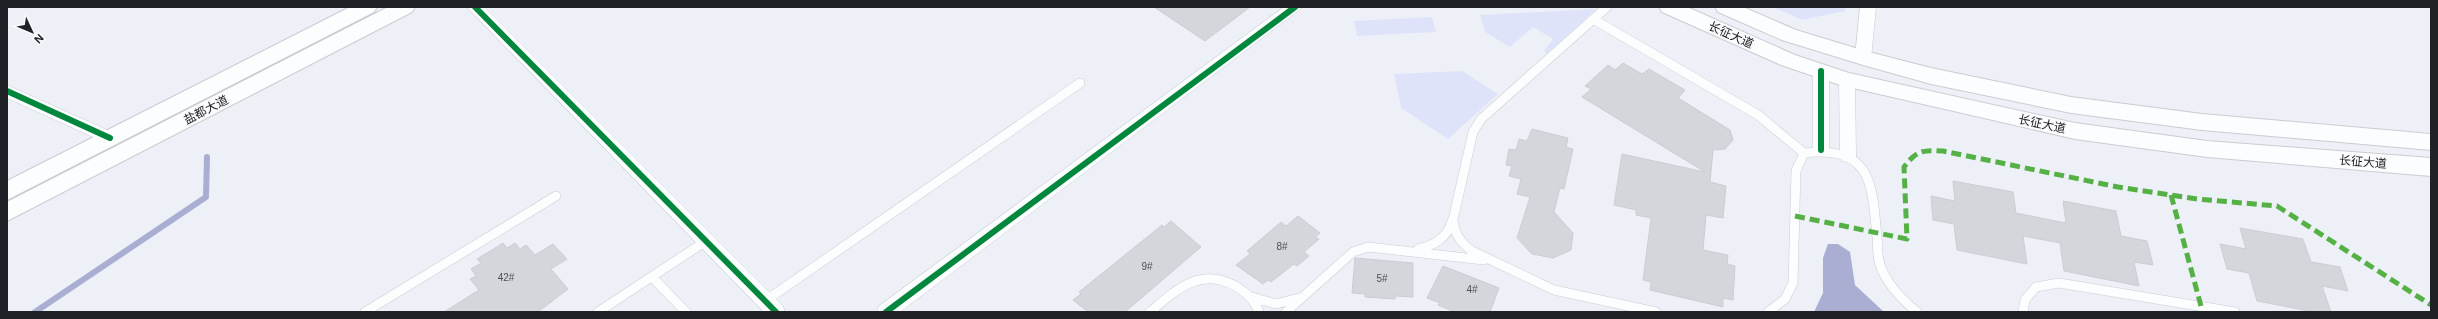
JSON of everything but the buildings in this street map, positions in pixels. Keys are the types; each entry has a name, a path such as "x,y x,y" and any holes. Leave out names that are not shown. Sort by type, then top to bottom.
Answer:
{"main road":[{"name":"盐都大道","path":"7,191 367,7"},
{"name":"盐都大道","path":"7,212 404,7"},
{"name":"长征大道","path":"1669,7 1788,60 1847,80 2075,131 2207,149 2431,167"},
{"name":"长征大道","path":"1725,7 1789,35 1863,58 1931,76 2071,105 2202,122 2431,142"}],"street":[{"path":"475,7 771,307"},
{"path":"886,312 1295,7"},
{"path":"1863,58 1868,7"},
{"path":"1821,71 1821,150"},
{"path":"1847,80 1848,156"},
{"path":"7,91 110,138"}],"lane":[{"path":"1411,251 1435,244 1450,229 1477,126 1608,7"},
{"path":"1594,19 1758,115 1804,153 1821,150 1848,156 1867,174 1872,190 1879,263 1889,285 1904,302 1917,312"},
{"path":"771,307 1080,83"},
{"path":"1768,312 1785,299 1793,283 1796,171 1804,153"},
{"path":"365,312 556,196"},
{"path":"1453,220 1454,231 1464,245 1554,290 1656,312"},
{"path":"598,312 706,241"},
{"path":"1286,312 1353,252 1368,247 1494,261"},
{"path":"652,277 686,312"},
{"path":"1150,312 1185,284 1194,280 1216,278 1233,284 1262,302 1280,304 1305,295"},
{"path":"2022,312 2022,308 2028,295 2038,286 2059,283 2235,312"},
{"path":"1249,295 1259,312"}],"shaded area":[{"path":"1773,7 1845,7 1845,11 1802,20"},
{"path":"1596,9 1547,53 1544,51 1553,39 1533,27 1511,46 1508,46 1485,32 1480,15"},
{"path":"1432,17 1436,32 1357,36 1354,21"},
{"path":"1462,71 1498,94 1448,139 1401,108 1394,74"},
{"path":"1828,244 1838,244 1850,252 1855,285 1884,312 1814,312 1823,293 1823,258"}],"waterway":[{"path":"35,312 206,197 207,157"}],"marked path":[{"path":"1795,216 1907,239 1904,167 1912,157 1923,150 1943,151 2118,187 2197,199 2277,206 2431,305"},
{"path":"2171,195 2201,306"}],"cycle path":[{"path":"475,7 776,312"},
{"path":"886,312 1295,7"},
{"path":"1821,71 1821,150"},
{"path":"7,91 110,138"}]}
